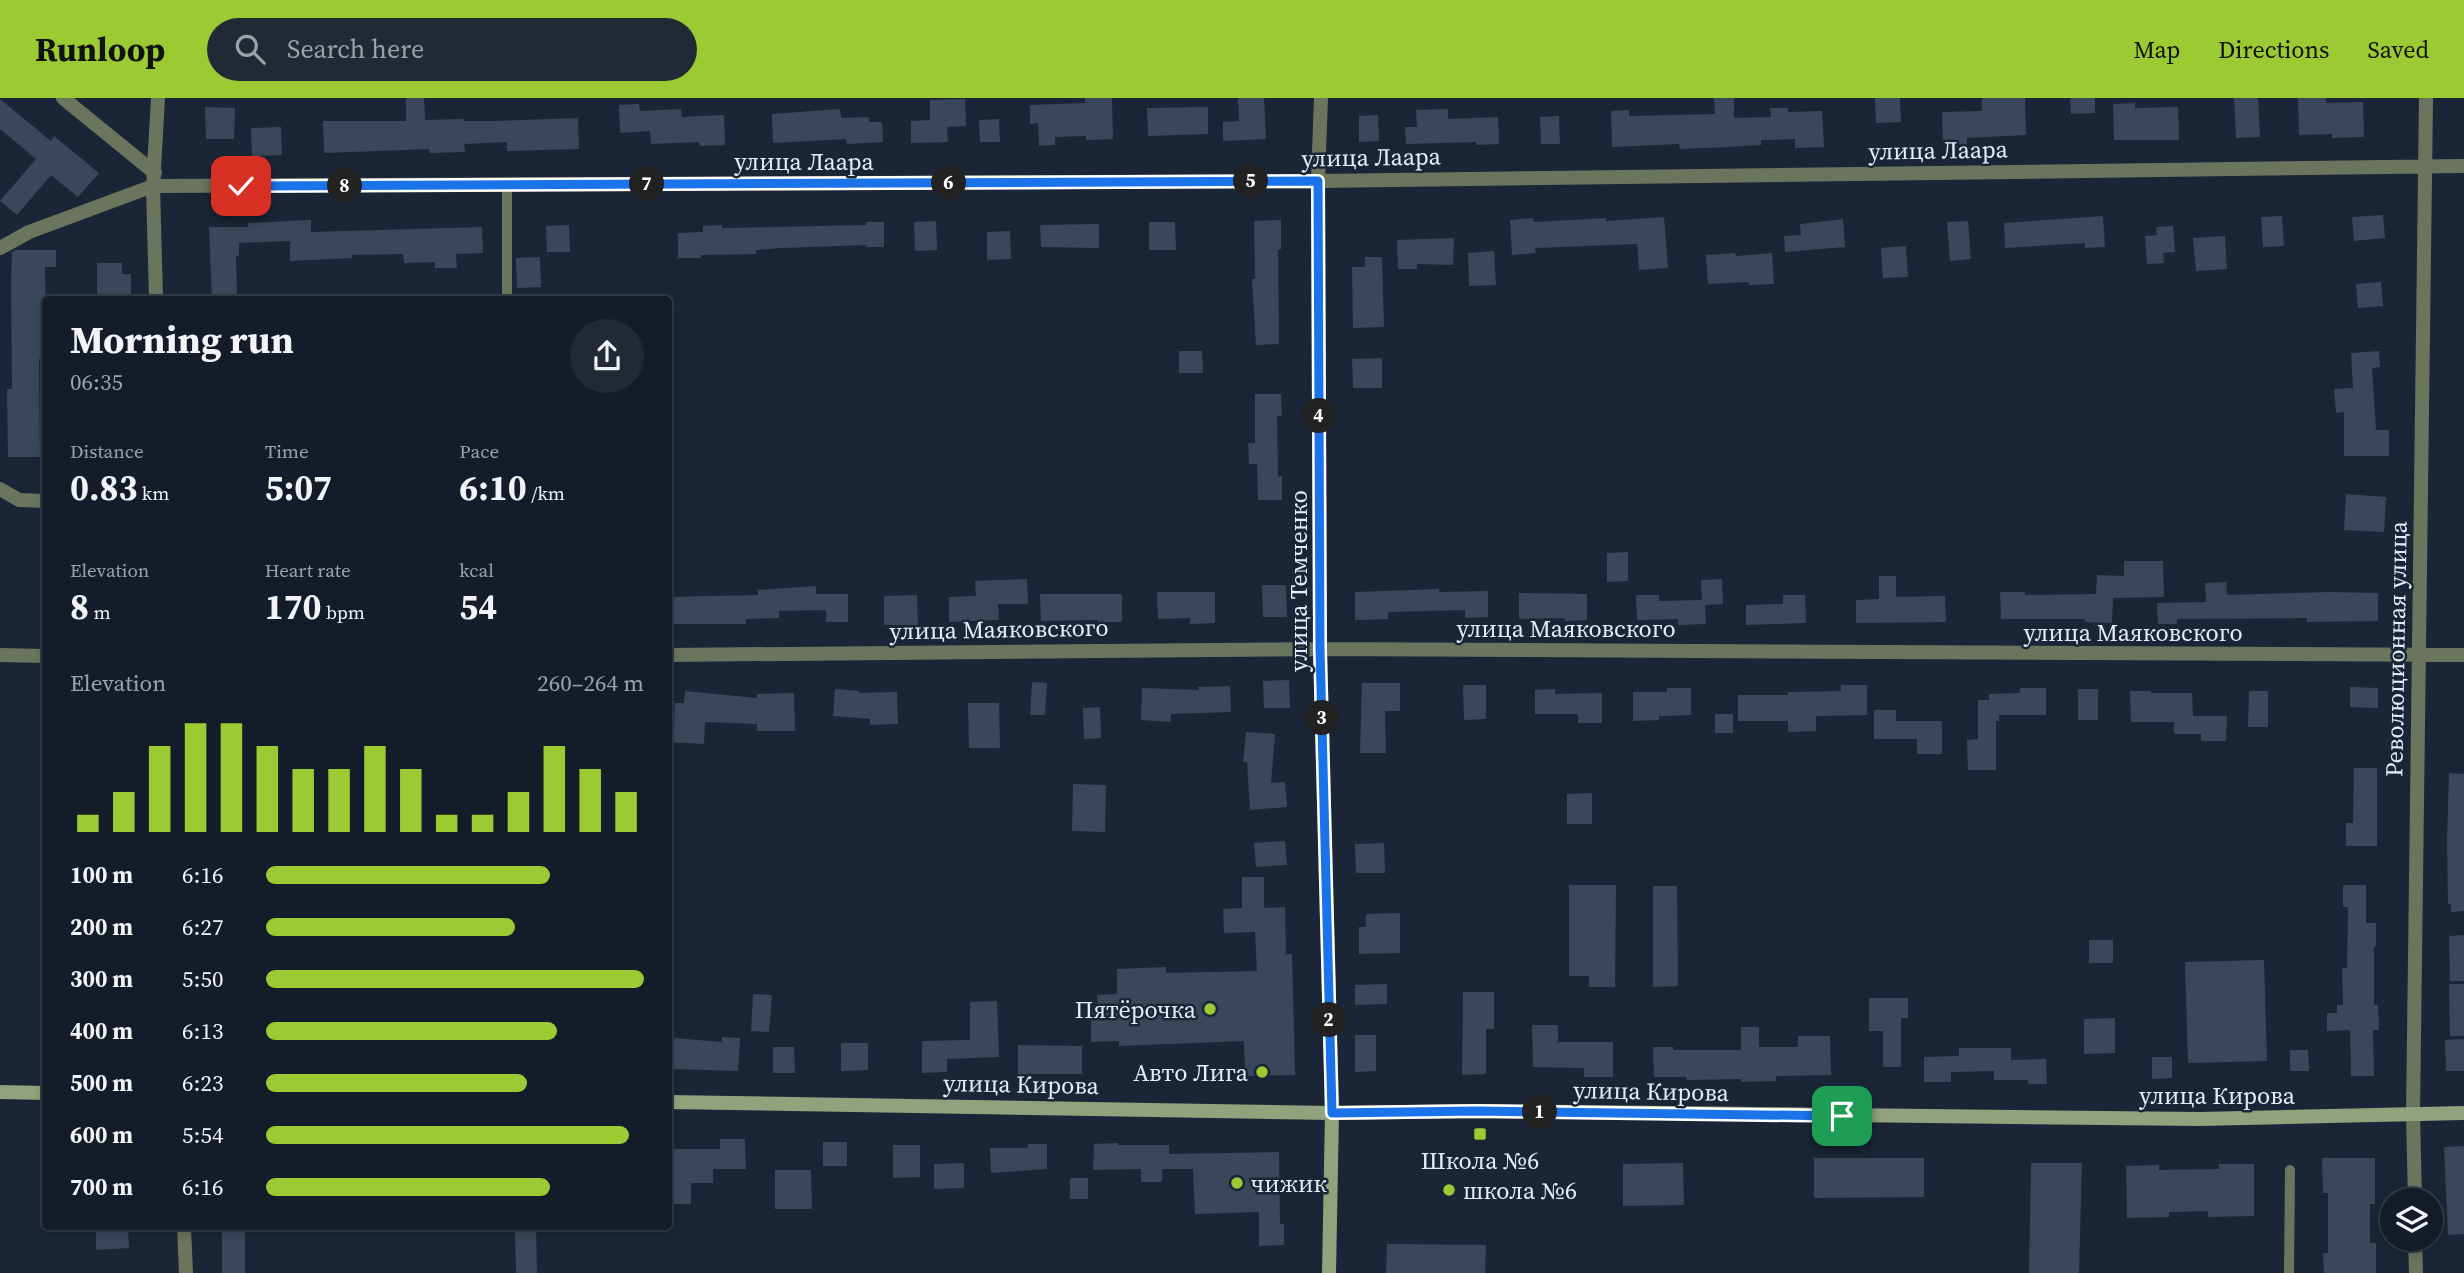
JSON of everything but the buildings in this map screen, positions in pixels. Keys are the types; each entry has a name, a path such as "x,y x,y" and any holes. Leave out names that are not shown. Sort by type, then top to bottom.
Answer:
{"main road":[{"path":"0,1092 42,1093"},
{"name":"улица Кирова","path":"672,1102 1332,1113 1478,1111 2200,1119 2464,1113"},
{"name":"улица Темченко","path":"1329,1273 1332,1113"}],"street":[{"path":"63,98 154,180"},
{"path":"156,296 154,180 158,98"},
{"name":"улица Темченко","path":"1321,98 1318,181 1320,649 1332,1113"},
{"name":"Революционная улица","path":"2415,1188 2413,1115 2426,98"},
{"name":"улица Лаара","path":"154,180 507,185 1318,181 2464,166"},
{"path":"0,248 29,232 154,180"},
{"path":"0,489 19,500 42,501"},
{"name":"улица Маяковского","path":"672,655 1320,649 2418,657 2464,655"},
{"path":"0,655 42,656"},
{"path":"184,1230 186,1273"},
{"path":"2415,1251 2416,1273"}],"lane":[{"path":"507,185 507,296"},
{"path":"2289,1273 2290,1170"}],"place":[{"name":"Пятёрочка","path":"1210,1009"},
{"name":"Авто Лига","path":"1262,1072"},
{"name":"Школа №6","path":"1480,1134"},
{"name":"чижик","path":"1237,1183"},
{"name":"школа №6","path":"1449,1190"}],"route":[{"path":"241,186 1318,181 1320,649 1332,1113 1478,1111 1842,1116"}]}
